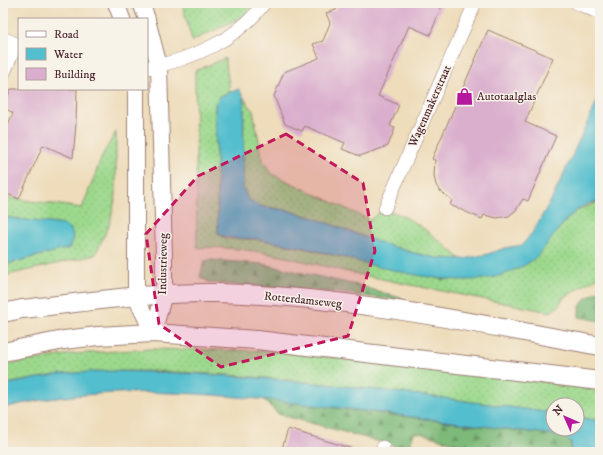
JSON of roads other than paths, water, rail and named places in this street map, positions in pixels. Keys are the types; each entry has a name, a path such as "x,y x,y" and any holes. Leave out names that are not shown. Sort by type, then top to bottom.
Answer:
{"main road":[{"name":"Rotterdamseweg","path":"3,313 164,294 217,294 294,297 406,312 600,346"},
{"path":"3,352 71,339 153,333 257,340 600,381"}],"street":[{"path":"116,3 122,18"},
{"name":"Industrieweg","path":"141,3 147,18"},
{"path":"153,67 209,48 225,39 240,28 264,3"},
{"name":"Wagenmakerstraat","path":"385,208 475,3"},
{"path":"578,3 600,13"},
{"name":"Industrieweg","path":"148,27 153,67 164,294 153,333"},
{"path":"3,38 16,44 3,76"},
{"path":"136,90 136,297 153,333"}],"water":[{"path":"239,89 244,98 243,188 248,199 259,206 286,210 314,218 375,241 410,252 436,258 464,259 522,245 532,233 553,197 600,95 600,201 589,203 572,214 535,258 512,271 489,278 463,280 435,278 405,273 295,246 256,239 223,236 218,234 215,105 220,96"},
{"path":"3,217 64,225 71,229 73,238 69,248 3,265"},
{"path":"103,371 160,372 272,379 385,391 545,412 545,434 275,401 197,394 119,393 80,395 41,400 3,408 3,385 60,374"},
{"path":"585,418 600,421 600,452 571,452 571,442 564,437 585,437"}],"place":[{"name":"Autotaalglas","path":"464,96"}]}
